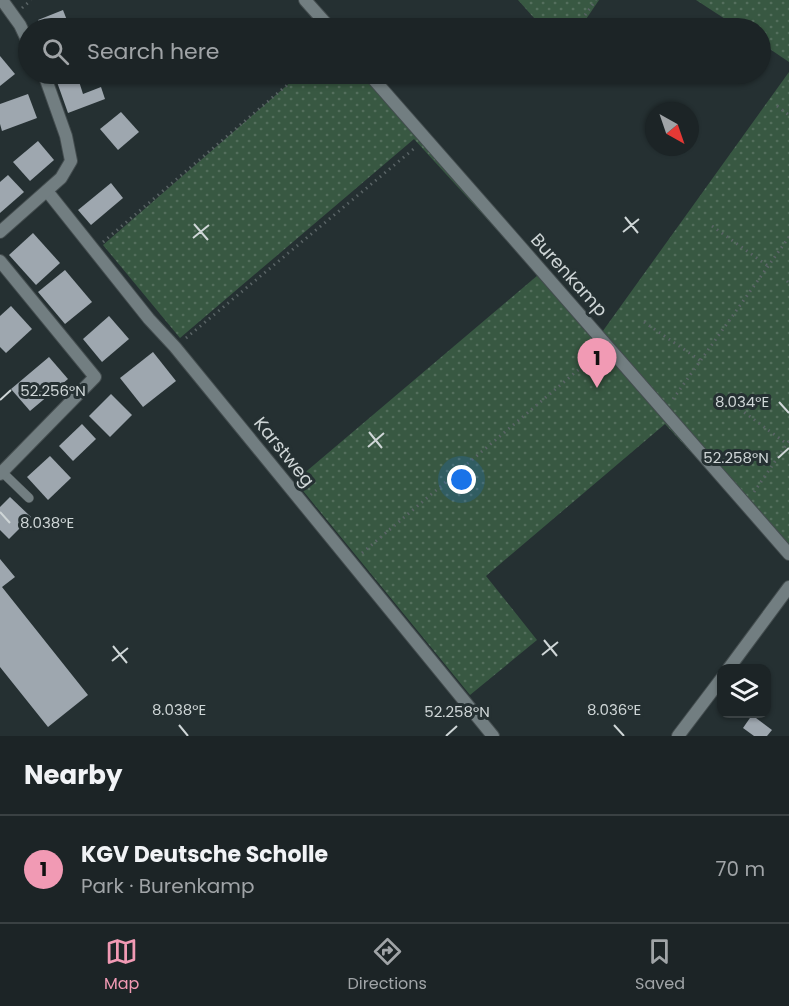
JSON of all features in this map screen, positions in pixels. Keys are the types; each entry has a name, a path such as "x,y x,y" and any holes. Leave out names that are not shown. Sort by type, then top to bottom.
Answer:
{"street":[{"path":"2,0 18,23"},
{"path":"305,0 321,18"},
{"path":"0,232 61,178 71,161 66,136 48,84"},
{"name":"Burenkamp","path":"378,84 789,554"},
{"name":"Karstweg","path":"47,191 149,320 175,347 493,736"},
{"path":"0,261 95,377 1,473"},
{"path":"733,664 789,587"},
{"path":"678,736 717,685"}],"lane":[{"path":"1,473 29,498"}],"path":[{"path":"585,15 596,0"},
{"path":"95,250 288,84"},
{"path":"777,106 789,115"},
{"path":"175,347 426,138"},
{"path":"712,226 768,266"},
{"path":"665,410 789,237"},
{"path":"644,322 700,361"},
{"path":"352,562 607,345"},
{"path":"725,398 788,442 746,503"}],"green space":[{"path":"518,0 599,0 587,18 534,18"},
{"path":"696,0 789,0 789,62 771,50 771,18 724,18"},
{"path":"789,72 789,559 665,424 486,576 537,640 470,695 295,481 538,275 414,139 180,338 103,245 288,84 378,84 600,335"}],"building":[{"path":"63,10 66,18 43,18"},
{"path":"0,56 15,74 0,86"},
{"path":"58,84 80,84 83,94 101,87 105,99 68,113"},
{"path":"28,94 37,118 2,131 0,104"},
{"path":"121,112 139,132 118,150 100,129"},
{"path":"38,141 54,160 30,181 13,162"},
{"path":"8,175 24,192 0,213 0,182"},
{"path":"111,183 123,198 91,225 78,210"},
{"path":"33,233 60,263 36,285 9,255"},
{"path":"65,270 92,302 65,324 38,292"},
{"path":"11,306 32,329 6,353 0,347 0,316"},
{"path":"109,316 129,339 102,362 83,339"},
{"path":"153,352 176,381 143,407 120,378"},
{"path":"49,357 68,379 30,411 11,389"},
{"path":"111,394 132,415 110,437 89,416"},
{"path":"82,424 96,439 73,461 59,446"},
{"path":"50,456 71,478 48,500 27,477"},
{"path":"10,497 31,517 9,539 0,530 0,507"},
{"path":"0,559 15,577 2,587 88,695 48,727 0,667"},
{"path":"750,718 756,718 772,730 767,736 754,736 743,728"}],"place":[{"name":"KGV Deutsche Scholle","path":"597,388"}]}
